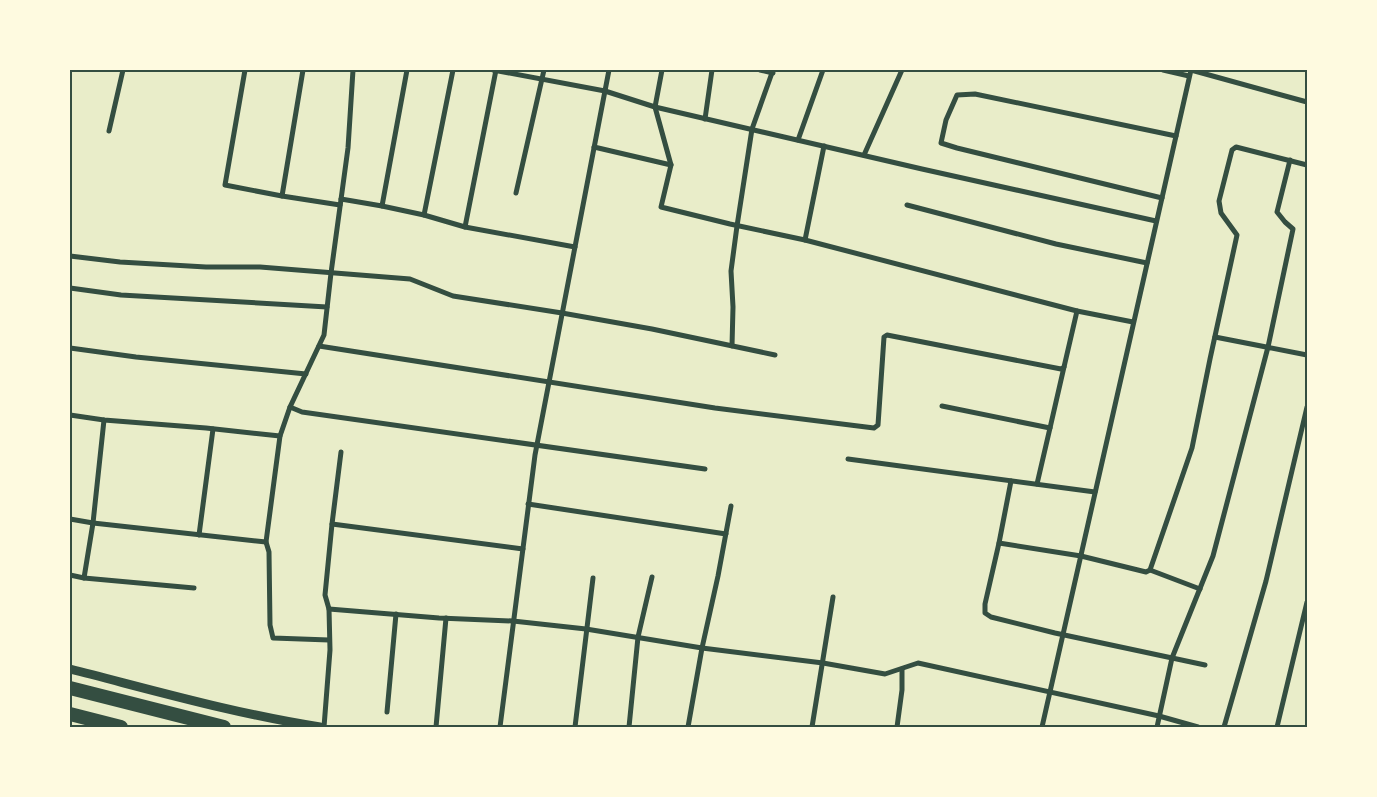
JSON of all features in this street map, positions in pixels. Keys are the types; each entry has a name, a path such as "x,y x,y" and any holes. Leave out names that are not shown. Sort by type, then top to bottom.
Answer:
{"highway":[{"path":"70,688 224,727"},
{"path":"70,714 121,727"}],"street":[{"path":"109,131 123,70"},
{"path":"245,70 224,185 340,206"},
{"path":"282,196 303,70"},
{"path":"329,640 273,638 270,625 269,552 266,542 280,436 290,407 324,335 348,148 353,70"},
{"path":"382,206 407,70"},
{"path":"424,215 453,70"},
{"path":"465,227 495,70 605,91 655,107 705,119 1156,222"},
{"path":"516,193 544,70"},
{"path":"500,727 537,444 609,70"},
{"path":"662,70 655,107 671,165 661,206 737,226 805,240 1077,311 1134,322"},
{"path":"705,119 712,70"},
{"path":"732,346 733,307 731,271 737,226 752,130 773,72 760,70"},
{"path":"798,140 823,70"},
{"path":"864,155 902,70"},
{"path":"1163,70 1190,72 1307,102"},
{"path":"1042,727 1190,72"},
{"path":"1162,198 941,143 946,120 957,95 975,94 1176,136"},
{"path":"805,240 824,146"},
{"path":"594,147 671,165"},
{"path":"1150,570 1192,448 1237,235 1221,213 1219,201 1232,150 1236,147 1307,165"},
{"path":"1157,727 1172,658 1213,556 1268,347 1293,229 1277,212 1290,160"},
{"path":"341,199 424,215 465,227 574,247"},
{"path":"907,206 1056,244 1147,263"},
{"path":"70,256 206,267 260,267 410,279 453,296 562,312 775,355"},
{"path":"70,288 120,295 327,307"},
{"path":"1038,484 1077,311"},
{"path":"319,346 715,408 874,428 878,425 884,338 887,335 1061,369 1064,367"},
{"path":"1215,337 1307,355"},
{"path":"70,348 136,357 306,374"},
{"path":"942,406 1050,428"},
{"path":"290,407 302,412 704,469"},
{"path":"1224,727 1266,581 1307,407"},
{"path":"70,415 104,420 280,436"},
{"path":"84,578 93,523 104,420"},
{"path":"199,534 213,429"},
{"path":"70,669 218,707 287,722 322,727 330,650 329,609 325,595 341,452"},
{"path":"848,459 1095,492"},
{"path":"1011,481 985,604 985,613 991,617 1205,665"},
{"path":"528,504 726,534"},
{"path":"688,727 731,506"},
{"path":"70,519 266,542"},
{"path":"332,524 523,549"},
{"path":"999,543 1081,556 1146,572 1150,570 1200,589"},
{"path":"70,575 84,578 194,588"},
{"path":"629,727 638,637 652,577"},
{"path":"575,727 593,578"},
{"path":"812,727 833,596"},
{"path":"1277,727 1307,602"},
{"path":"329,609 514,621 586,629 702,648 885,674 918,663 1159,716 1198,727"},
{"path":"387,712 396,614"},
{"path":"436,727 446,618"},
{"path":"897,727 902,690 902,669"}]}
